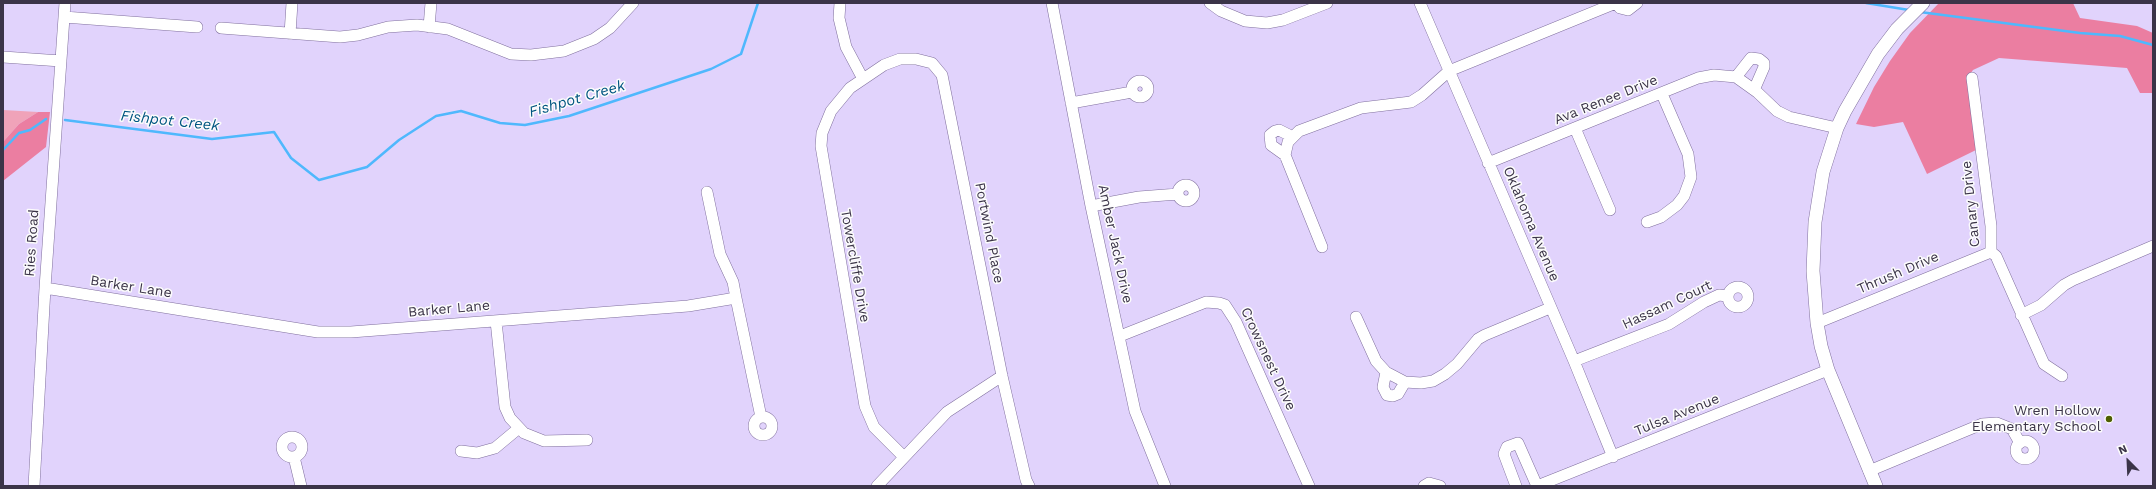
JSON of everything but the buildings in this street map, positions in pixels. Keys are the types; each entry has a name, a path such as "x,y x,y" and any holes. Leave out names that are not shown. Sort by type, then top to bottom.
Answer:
{"main road":[{"path":"1876,486 1828,370 1817,323 1813,271 1815,222 1823,172 1836,128 1864,75 1897,29 1923,3"}],"street":[{"name":"Ries Road","path":"34,486 44,288 65,3"},
{"path":"290,34 292,3"},
{"path":"429,27 431,3"},
{"path":"221,28 340,38 402,25 429,27 448,29 511,54 551,53 564,51 594,39 610,28 633,3"},
{"path":"840,3 839,18 844,40 852,61 862,79"},
{"name":"Amber Jack Drive","path":"1052,3 1091,206 1138,421 1165,486"},
{"path":"1210,3 1221,11 1245,21 1267,23 1283,20 1327,3"},
{"name":"Oklahoma Avenue","path":"1420,3 1574,361 1613,457"},
{"path":"1322,247 1286,155 1288,142 1299,131 1361,108 1411,102 1422,95 1449,71 1616,3 1620,8 1628,10 1636,3"},
{"path":"64,17 197,27"},
{"path":"3,57 61,61"},
{"name":"Portwind Place","path":"862,79 884,65 900,59 916,58 932,63 942,75 1002,376 1026,480 1029,486"},
{"path":"1754,90 1764,67 1764,63 1759,59 1751,58 1736,77 1754,90 1777,112 1789,117 1836,128"},
{"name":"Ava Renee Drive","path":"1488,163 1662,94 1698,78 1714,75 1736,77"},
{"name":"Canary Drive","path":"1972,78 1991,226 1991,252 1996,256 2044,364 2062,376"},
{"name":"Towercliffe Drive","path":"862,79 850,88 832,111 822,134 822,159 865,406 874,427 904,457"},
{"path":"1071,102 1132,92"},
{"path":"1648,222 1661,217 1677,205 1684,196 1691,177 1688,154 1662,94"},
{"path":"1575,128 1610,210"},
{"path":"1286,155 1271,145 1270,135 1279,130 1293,137"},
{"path":"707,192 720,254 733,282 761,417"},
{"path":"1091,206 1139,197 1178,194"},
{"path":"2022,315 2041,305 2064,285 2073,280 2153,246"},
{"name":"Thrush Drive","path":"1817,323 1991,252"},
{"name":"Barker Lane","path":"44,288 318,332 351,332 688,306 736,298"},
{"name":"Hassam Court","path":"1574,361 1669,324 1704,302 1720,296 1727,296"},
{"name":"Crowsnest Drive","path":"1120,336 1206,302 1219,302 1225,305 1236,322 1309,486"},
{"path":"1356,317 1376,361 1386,372 1405,382 1421,383 1433,381 1446,374 1457,364 1478,339 1550,308"},
{"path":"496,320 505,407 510,418 530,437 544,441 586,440"},
{"name":"Tulsa Avenue","path":"1537,486 1613,457 1828,370"},
{"path":"1386,372 1383,387 1387,396 1398,394 1405,382"},
{"path":"876,486 948,412 1002,376"},
{"path":"1869,471 1982,424 1997,423 2012,429 2020,442"},
{"path":"461,451 477,453 495,448 519,428"},
{"path":"1516,486 1504,454 1506,447 1518,443 1537,486"},
{"path":"294,456 301,486"},
{"path":"1424,486 1433,483 1440,486"}],"shaded area":[{"path":"1939,3 2073,3 2080,18 2137,26 2153,33 2153,93 2140,93 2127,68 1999,58 1973,70 1967,79 1976,150 1927,174 1903,122 1874,127 1856,124 1874,87 1890,61 1910,33"},
{"path":"3,110 38,112 19,124 3,142"},
{"path":"38,112 50,112 46,147 3,181 3,142 19,124"}],"waterway":[{"name":"Fishpot Creek","path":"65,120 212,139 274,132 291,158 319,180 367,167 399,140 436,116 461,111 500,123 525,125 569,116 711,69 741,54 758,3"},
{"name":"Fishpot Creek","path":"1866,3 1909,10"},
{"name":"Fishpot Creek","path":"1920,12 2080,33 2120,36 2153,45"},
{"name":"Fishpot Creek","path":"3,150 19,133 30,130 46,119"}],"place":[{"name":"Wren Hollow Elementary School","path":"2109,419"}]}
